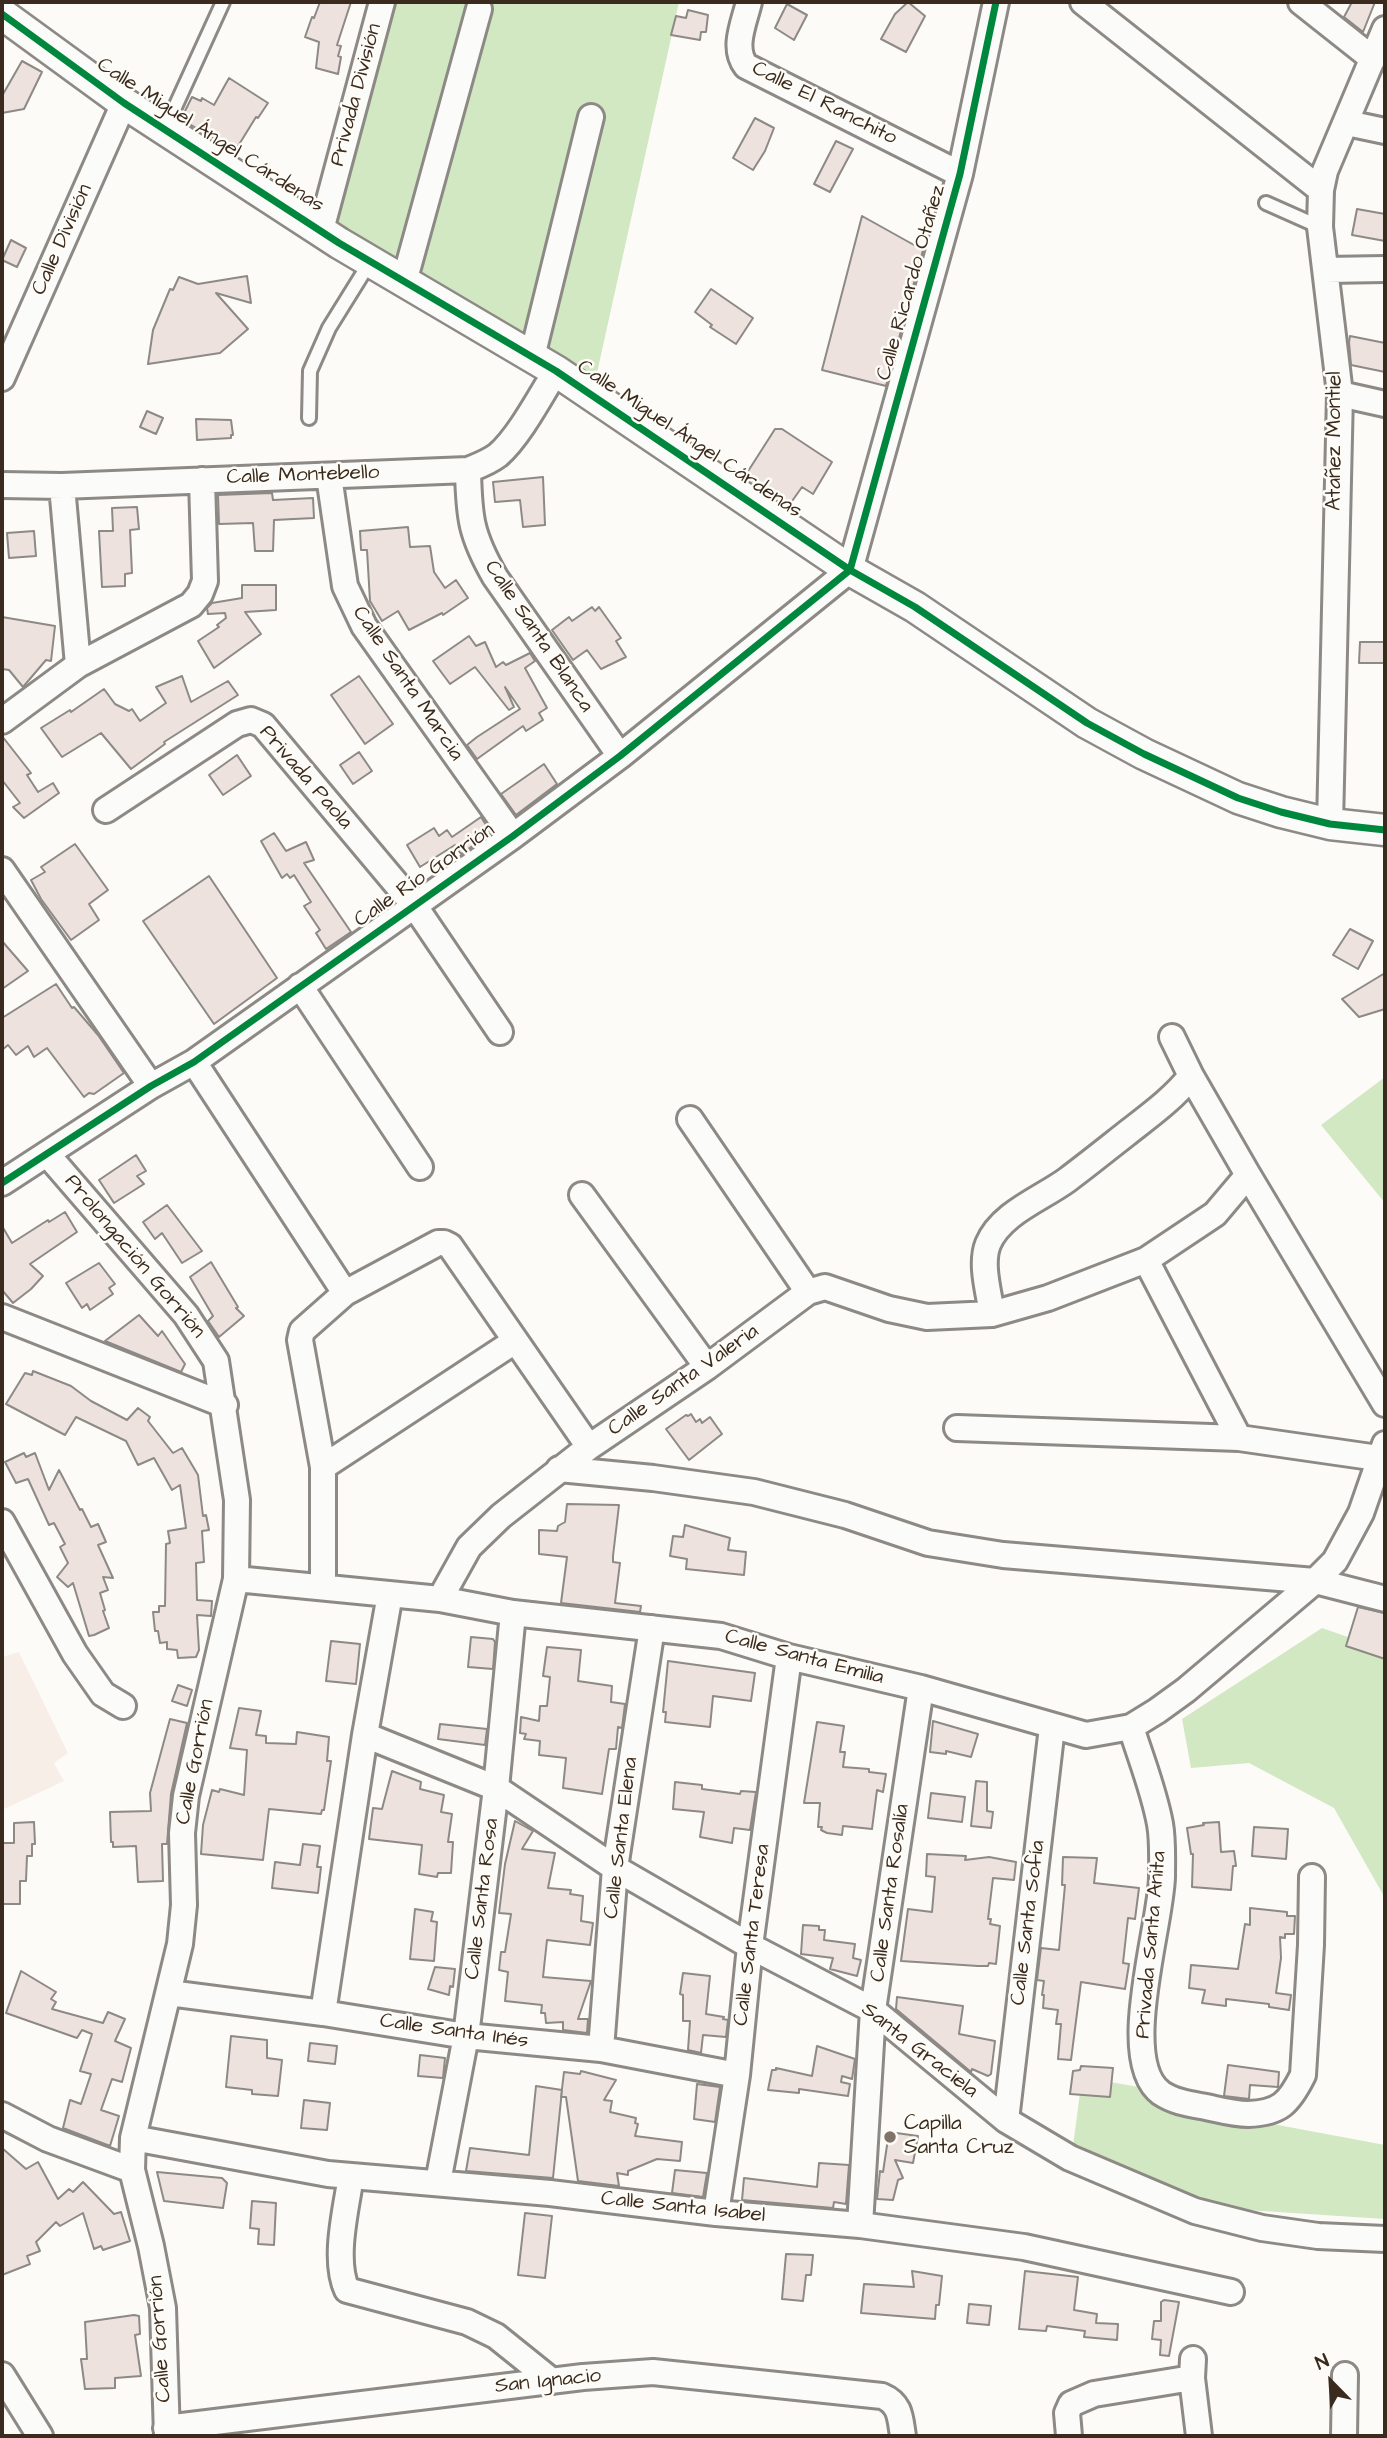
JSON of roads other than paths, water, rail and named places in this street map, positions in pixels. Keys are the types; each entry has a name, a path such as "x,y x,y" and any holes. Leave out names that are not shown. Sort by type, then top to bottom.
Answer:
{"street":[{"name":"Privada División","path":"321,230 382,2"},
{"name":"Calle El Ranchito","path":"749,2 738,48 740,59 746,66 960,174"},
{"path":"1083,2 1321,190"},
{"path":"1301,2 1373,59"},
{"name":"Calle Ricardo Otañez","path":"850,570 960,174 991,4"},
{"path":"404,282 479,9"},
{"name":"Calle Miguel Ángel Cárdenas","path":"2,14 124,103 370,261 544,364 850,570 915,607 1087,723 1144,754 1238,798 1330,824 1385,830"},
{"name":"Atañez Montiel","path":"1330,824 1340,394 1320,227 1321,190 1325,171 1385,29"},
{"name":"Calle División","path":"2,378 124,103"},
{"name":"Calle Montebello","path":"2,485 62,486 468,470 498,455 509,444 544,364 592,117"},
{"path":"1347,124 1385,131"},
{"path":"1325,271 1385,269"},
{"path":"1340,394 1385,404"},
{"name":"Calle Santa Blanca","path":"468,470 469,512 475,538 485,560 620,755"},
{"name":"Calle Santa Marcia","path":"329,476 345,586 353,606 364,626 513,836"},
{"path":"4,714 78,665 191,605 200,594 205,581 202,480"},
{"path":"62,486 78,665"},
{"name":"Calle Río Gorrión","path":"2,1183 150,1086 194,1062 513,836 620,755 850,570"},
{"name":"Privada Paola","path":"106,810 237,724 251,719 263,725 414,905"},
{"path":"2,870 150,1086"},
{"path":"414,905 500,1032"},
{"path":"300,986 420,1167"},
{"path":"1172,1037 1191,1076 1248,1175 1385,1404"},
{"path":"194,1062 345,1293"},
{"path":"992,1314 985,1260 987,1246 994,1233 1007,1219 1066,1181 1169,1101 1191,1076"},
{"path":"690,1119 808,1292 825,1287 889,1309 927,1317 992,1314 1048,1298 1146,1260 1215,1214 1248,1175"},
{"name":"Prolongación Gorrión","path":"47,1154 186,1315 216,1361 225,1405"},
{"path":"582,1195 707,1367"},
{"path":"324,1587 323,1467 300,1340 302,1331 345,1293 438,1243 450,1246 589,1447"},
{"path":"1146,1260 1240,1438"},
{"name":"Calle Santa Valeria","path":"440,1599 469,1547 501,1516 589,1447 707,1367 808,1292"},
{"path":"2,1317 225,1405"},
{"path":"323,1467 515,1341"},
{"name":"Calle Gorrión","path":"167,2432 163,2308 132,2170 132,2138 180,1944 184,1905 182,1833 186,1796 236,1579 237,1500 225,1405"},
{"path":"957,1428 1240,1438 1384,1454"},
{"name":"Calle Santa Emilia","path":"236,1579 440,1599 513,1613 721,1636 789,1657 921,1688 1086,1735 1131,1727 1186,1690 1315,1581 1335,1561 1361,1513 1384,1454"},
{"path":"559,1469 754,1492 845,1514 928,1543 1003,1555 1315,1581 1385,1599"},
{"path":"2,1522 89,1676 103,1694 123,1706"},
{"path":"323,2012 365,1735 390,1594"},
{"name":"Calle Santa Rosa","path":"438,2182 466,2036 496,1788 513,1613"},
{"name":"Calle Santa Elena","path":"601,2049 615,1868 652,1628"},
{"name":"Calle Santa Teresa","path":"716,2213 737,2075 750,1946 789,1657"},
{"name":"Calle Santa Rosalía","path":"860,2225 873,2010 921,1688"},
{"name":"Calle Santa Sofía","path":"1006,2120 1052,1727"},
{"name":"Privada Santa Anita","path":"1131,1727 1161,1825 1162,1880 1142,2017 1142,2061 1146,2075 1159,2092 1176,2101 1241,2114 1267,2113 1282,2106 1294,2094 1303,2075 1312,1877"},
{"name":"Santa Graciela","path":"365,1735 496,1788 615,1868 750,1946 873,2010 1006,2120 1070,2158 1195,2211 1262,2228 1318,2236 1385,2239"},
{"name":"Calle Santa Inés","path":"169,1993 323,2012 466,2036 601,2049 737,2075"},
{"path":"2,2115 48,2140 132,2170"},
{"name":"Calle Santa Isabel","path":"132,2138 328,2174 438,2182 716,2213 860,2225 1024,2246 1231,2291"},
{"path":"351,2176 342,2241 342,2279 347,2290 467,2322 496,2336 552,2381"},
{"path":"1069,2436 1067,2413 1071,2404 1094,2394 1192,2368 1199,2436"},
{"name":"San Ignacio","path":"167,2432 552,2381 653,2372 882,2396 892,2400 898,2408 903,2436"},
{"path":"2,2375 40,2436"},
{"path":"1344,2436 1345,2375"}],"lane":[{"path":"165,129 223,2"},
{"path":"1266,203 1320,227"},
{"path":"309,418 310,371 329,328 370,261"}],"place":[{"name":"Capilla Santa Cruz","path":"890,2137"}]}
